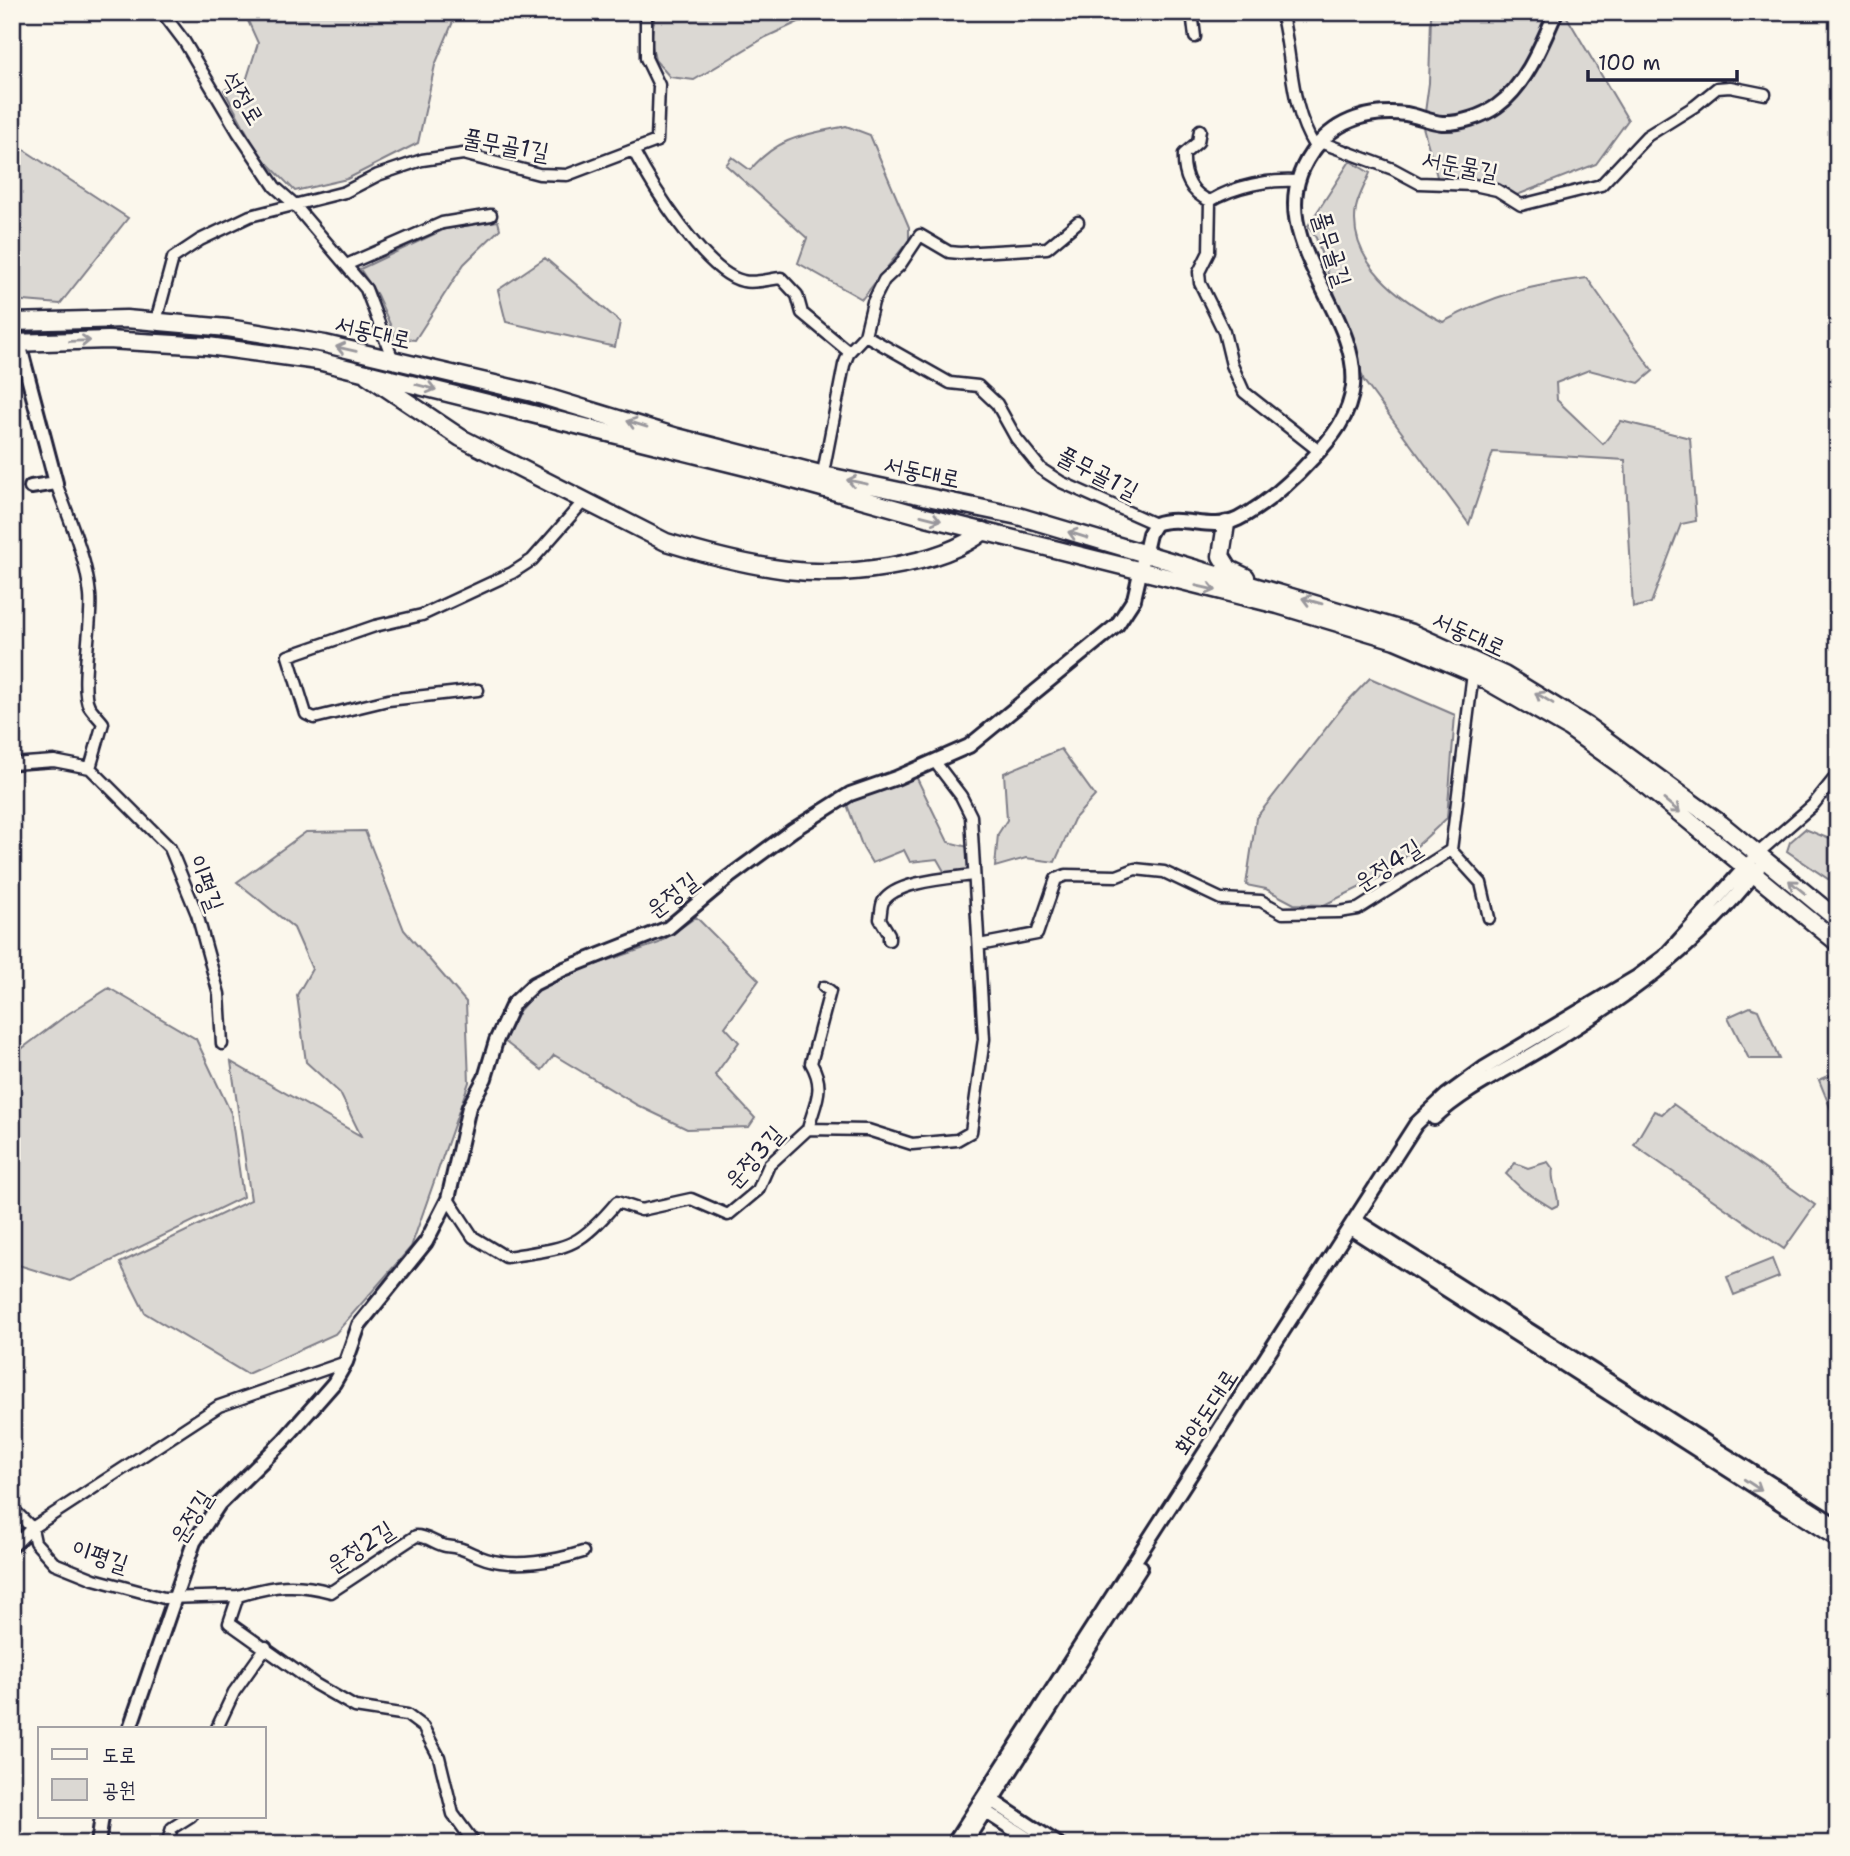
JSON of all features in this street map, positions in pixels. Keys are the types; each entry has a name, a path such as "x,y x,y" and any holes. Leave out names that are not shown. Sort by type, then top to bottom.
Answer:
{"main road":[{"name":"서동대로","path":"14,322 126,319 156,321 252,332 393,360 533,393 984,531 1252,584 1412,634 1504,675 1587,726 1755,864 1838,943"},
{"name":"서동대로","path":"16,343 108,340 208,346 359,370 754,469 1018,516 1141,562 1385,637 1474,673 1517,696 1612,758 1755,864 1838,920"},
{"name":"서동대로","path":"359,370 461,438 666,542 788,570 839,570 908,563 951,551 970,542 984,531"},
{"path":"1226,524 1221,556 1229,569 1252,584"}],"street":[{"name":"석정로","path":"162,12 184,41 238,132 275,187 292,202"},
{"name":"풀무골1길","path":"156,321 173,258 200,240 250,216 292,202 345,192 378,175 422,160 463,154 539,174 567,176 657,141 659,85 646,58 646,12"},
{"path":"1192,12 1195,37"},
{"path":"1281,12 1293,92 1308,135 1318,145"},
{"name":"서둔물길","path":"1556,12 1537,53 1513,91 1497,105 1474,118 1443,123 1406,114 1381,113 1359,117 1331,131 1318,145 1393,169 1419,183 1474,185 1497,190 1521,205 1601,185 1647,136 1695,106 1717,88 1730,87 1765,94"},
{"path":"1200,130 1198,142 1184,154 1183,167 1192,189 1210,201"},
{"name":"풀무골길","path":"1226,524 1263,502 1320,451 1343,422 1351,401 1353,366 1345,338 1312,269 1297,222 1298,181 1302,169 1318,145"},
{"path":"632,150 656,194 695,242 721,268 744,282 781,278 797,295 802,313 849,352"},
{"path":"1210,201 1225,192 1286,180 1298,181"},
{"path":"1210,201 1209,252 1199,272 1200,282 1224,332 1232,365 1244,392 1320,451"},
{"path":"292,202 366,289 393,360"},
{"path":"346,265 442,223 491,215"},
{"path":"821,482 849,352 865,335 873,302 884,280 900,265 920,235 949,251 960,253 1047,248 1078,222"},
{"path":"12,764 54,761 90,768 103,723 89,706 83,685 89,655 90,596 85,564 55,483 16,343 14,322"},
{"name":"풀무골1길","path":"865,335 950,383 978,386 996,404 1016,438 1041,470 1061,482 1154,524"},
{"path":"31,487 55,483"},
{"path":"478,690 388,700 314,718 306,714 288,656 375,626 422,615 512,573 532,560 583,502"},
{"path":"1141,562 1154,524 1226,524"},
{"name":"운정길","path":"130,1727 152,1673 194,1542 219,1504 284,1440 334,1383 346,1362 359,1325 411,1265 426,1242 448,1199 469,1107 485,1078 496,1041 513,1004 534,985 564,969 668,928 740,869 849,794 935,762 969,746 1117,625 1133,599 1141,562"},
{"name":"운정4길","path":"979,945 1037,934 1056,879 1066,875 1117,876 1135,869 1164,872 1222,899 1261,901 1283,914 1297,916 1358,909 1451,850 1474,673"},
{"name":"운정3길","path":"808,1129 868,1130 912,1144 957,1140 971,1132 984,1038 971,816 961,796 935,762"},
{"name":"이평길","path":"90,768 170,848 197,914 219,995 222,1044"},
{"path":"1755,864 1813,805 1838,774"},
{"path":"1451,850 1481,883 1489,918"},
{"name":"화양도대로","path":"953,1844 984,1803 1355,1226 1422,1129 1491,1076 1664,957 1755,864"},
{"path":"888,940 889,934 880,919 883,903 892,894 924,882 973,875"},
{"name":"운정3길","path":"448,1199 473,1237 506,1257 569,1247 588,1235 617,1202 641,1210 691,1199 728,1215 758,1190 769,1165 808,1129 820,1088 819,1077 811,1063 829,1002 830,991 824,987"},
{"path":"1355,1226 1838,1526"},
{"path":"1355,1226 1838,1541"},
{"path":"12,1547 32,1528 219,1406 346,1362"},
{"name":"이평길","path":"12,1508 32,1528 35,1542 54,1563 94,1579 174,1598"},
{"name":"운정2길","path":"174,1598 238,1596 269,1587 298,1584 331,1592 416,1536 426,1536 443,1546 457,1545 487,1559 508,1562 560,1559 583,1552"},
{"path":"238,1596 229,1623 315,1684 355,1707 407,1715 424,1727 439,1757 453,1814 475,1844"},
{"path":"217,1727 234,1692 266,1647"},
{"path":"984,1803 1036,1844"},
{"path":"984,1803 1058,1844"},
{"name":"화양도대로","path":"964,1844 984,1803"},
{"path":"98,1844 102,1818"},
{"path":"167,1844 172,1829 188,1818"}],"green space":[{"path":"244,12 457,12 435,65 418,143 347,179 295,191 259,155 224,90 246,81 258,43"},
{"path":"655,12 820,12 766,37 694,80 670,77 655,60 651,41"},
{"path":"1434,12 1564,12 1628,120 1596,164 1512,197 1438,180 1423,127 1429,83 1431,17"},
{"path":"846,126 870,135 909,227 909,240 862,299 798,263 807,238 726,165 732,157 750,170 771,150 782,144 805,135"},
{"path":"12,142 128,218 60,304 12,300"},
{"path":"1350,161 1370,173 1356,208 1355,228 1360,246 1381,278 1411,303 1443,322 1513,292 1587,278 1653,371 1639,383 1589,370 1556,383 1557,400 1603,444 1621,421 1690,438 1696,521 1681,524 1651,603 1633,608 1625,460 1493,452 1469,524 1364,381 1316,238 1308,226"},
{"path":"498,221 500,229 464,264 415,340 396,338 377,295 360,269 445,229"},
{"path":"545,258 620,322 615,347 506,322 498,290"},
{"path":"1370,678 1455,715 1447,818 1387,874 1324,905 1294,904 1266,889 1246,885 1256,818 1345,704"},
{"path":"1061,749 1095,796 1074,819 1055,862 1026,858 995,867 998,834 1007,820 1004,773"},
{"path":"910,764 948,842 968,847 970,871 945,873 937,859 910,862 904,850 872,863 863,848 846,802"},
{"path":"1805,829 1832,840 1838,838 1838,875 1828,879 1787,851 1790,842"},
{"path":"365,831 404,930 466,1002 469,1082 411,1247 335,1334 247,1374 145,1313 120,1263 251,1200 231,1062 361,1136 340,1093 306,1062 297,995 312,969 294,928 237,882 306,832"},
{"path":"696,917 759,980 725,1027 739,1042 715,1075 755,1118 749,1127 687,1129 637,1105 554,1055 542,1070 504,1041 519,1011 538,989 574,972 659,943"},
{"path":"109,988 196,1039 231,1113 243,1197 70,1281 12,1263 12,1056 68,1014"},
{"path":"1750,1007 1758,1010 1779,1059 1749,1059 1728,1017"},
{"path":"1838,1072 1838,1127 1819,1080"},
{"path":"1673,1104 1815,1205 1784,1249 1634,1145 1654,1111 1662,1114"},
{"path":"1548,1162 1553,1169 1558,1200 1558,1205 1552,1208 1523,1190 1506,1174 1515,1163 1528,1168"},
{"path":"1772,1259 1779,1277 1734,1295 1727,1277"}]}
